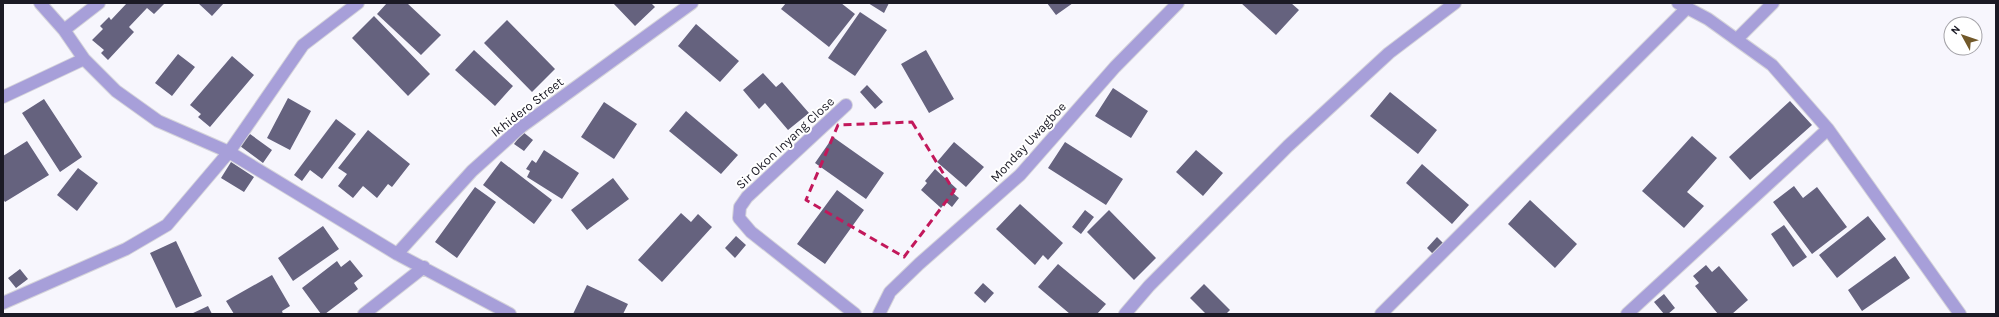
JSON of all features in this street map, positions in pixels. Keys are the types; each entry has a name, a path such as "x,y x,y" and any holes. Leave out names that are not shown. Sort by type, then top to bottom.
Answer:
{"street":[{"path":"40,3 64,30 84,59 116,91 158,121 229,152 397,254 510,314"},
{"path":"64,30 99,3"},
{"path":"3,303 126,250 167,225 229,152 303,45 358,3"},
{"name":"Ikhidero Street","path":"397,254 472,170 521,127 692,3"},
{"name":"Monday Uwagboe","path":"879,314 890,292 919,264 1020,175 1114,68 1178,3"},
{"path":"1125,314 1149,286 1288,146 1389,53 1455,3"},
{"path":"1737,39 1773,3"},
{"path":"1381,314 1682,5 1708,19 1772,65 1828,129 1960,314"},
{"path":"3,97 84,59"},
{"name":"Sir Okon Inyang Close","path":"846,105 747,197 740,207 739,218 751,232 855,314"},
{"path":"1627,314 1828,129"},
{"path":"364,314 424,267"}],"highlighted area":[{"path":"912,122 954,191 904,257 806,200 838,125"}],"building":[{"path":"127,3 165,3 154,14 147,8 129,27 134,32 108,60 101,53 104,50 92,40 103,29 100,26 109,17 111,20"},
{"path":"198,3 224,3 212,16"},
{"path":"387,3 407,3 441,35 421,55 377,14"},
{"path":"613,3 651,3 655,7 635,26"},
{"path":"786,3 841,3 855,14 829,47 781,9"},
{"path":"868,3 889,3 884,13"},
{"path":"1047,3 1073,3 1056,15"},
{"path":"1241,3 1291,3 1299,10 1276,35"},
{"path":"860,12 887,30 855,76 828,58"},
{"path":"374,16 430,74 408,96 352,38"},
{"path":"507,20 555,69 532,92 484,43"},
{"path":"696,24 739,61 720,82 678,46"},
{"path":"474,50 513,86 495,106 455,70"},
{"path":"926,50 954,99 929,113 901,64"},
{"path":"178,54 195,67 172,96 155,83"},
{"path":"232,56 254,75 210,127 198,117 201,114 190,105"},
{"path":"763,73 776,87 782,82 809,113 788,130 765,103 759,109 743,90"},
{"path":"867,85 883,102 875,109 860,92"},
{"path":"1113,88 1148,111 1131,138 1095,116"},
{"path":"1390,92 1437,130 1418,154 1370,116"},
{"path":"288,98 311,111 290,150 267,138"},
{"path":"44,99 82,157 60,172 22,113"},
{"path":"1790,101 1812,125 1750,180 1729,157"},
{"path":"604,102 637,124 614,159 581,137"},
{"path":"686,111 738,155 721,174 669,131"},
{"path":"336,119 356,134 322,179 310,170 302,181 294,175"},
{"path":"368,130 410,164 392,187 388,184 377,198 363,186 353,198 338,186 347,174 338,168"},
{"path":"523,132 533,140 524,151 514,144"},
{"path":"250,134 272,150 263,163 240,146"},
{"path":"1692,136 1717,158 1687,192 1704,206 1684,228 1642,191"},
{"path":"833,137 884,173 866,199 815,163"},
{"path":"27,141 49,175 5,202 3,199 3,156"},
{"path":"954,142 984,167 966,187 937,162"},
{"path":"1065,142 1123,179 1106,205 1048,168"},
{"path":"544,150 579,173 562,199 527,177 530,171 526,169 532,160 536,163"},
{"path":"1196,150 1223,173 1203,196 1176,172"},
{"path":"501,161 552,200 534,224 483,185"},
{"path":"231,162 254,177 244,192 221,178"},
{"path":"1422,164 1469,205 1452,224 1406,183"},
{"path":"78,168 98,183 77,211 57,195"},
{"path":"935,169 957,189 953,193 959,198 952,207 946,202 941,208 921,190 927,183 925,181"},
{"path":"613,178 629,199 587,230 571,210"},
{"path":"1794,186 1803,198 1817,187 1847,227 1812,254 1773,202"},
{"path":"475,187 496,202 457,258 435,242"},
{"path":"837,190 864,210 825,264 797,244"},
{"path":"1530,200 1577,244 1555,268 1508,224"},
{"path":"1020,204 1063,243 1048,260 1043,255 1035,265 996,229"},
{"path":"1085,210 1094,217 1081,234 1072,227"},
{"path":"1109,210 1156,258 1134,280 1087,232"},
{"path":"681,213 691,222 698,214 712,227 662,282 638,260"},
{"path":"1868,216 1886,239 1837,278 1819,255"},
{"path":"1784,225 1807,257 1793,267 1771,234"},
{"path":"323,226 339,249 293,281 278,258"},
{"path":"736,236 746,245 735,258 725,248"},
{"path":"1437,237 1445,245 1435,256 1427,248"},
{"path":"176,241 202,296 176,308 150,253"},
{"path":"1895,256 1910,278 1862,311 1848,290"},
{"path":"350,260 363,276 354,283 358,289 325,314 321,314 302,288 337,261 341,267"},
{"path":"1058,264 1106,304 1097,314 1070,314 1038,287"},
{"path":"1706,265 1712,272 1719,266 1748,300 1732,314 1718,314 1695,286 1699,283 1693,276"},
{"path":"20,269 28,279 16,288 8,278"},
{"path":"272,275 290,306 282,311 283,314 234,314 226,301"},
{"path":"983,283 994,293 985,303 974,293"},
{"path":"1204,284 1230,310 1226,314 1206,314 1190,298"},
{"path":"587,285 628,304 623,314 573,314"},
{"path":"1664,294 1675,308 1668,314 1664,314 1654,302"},
{"path":"208,306 212,314 191,314"}]}
